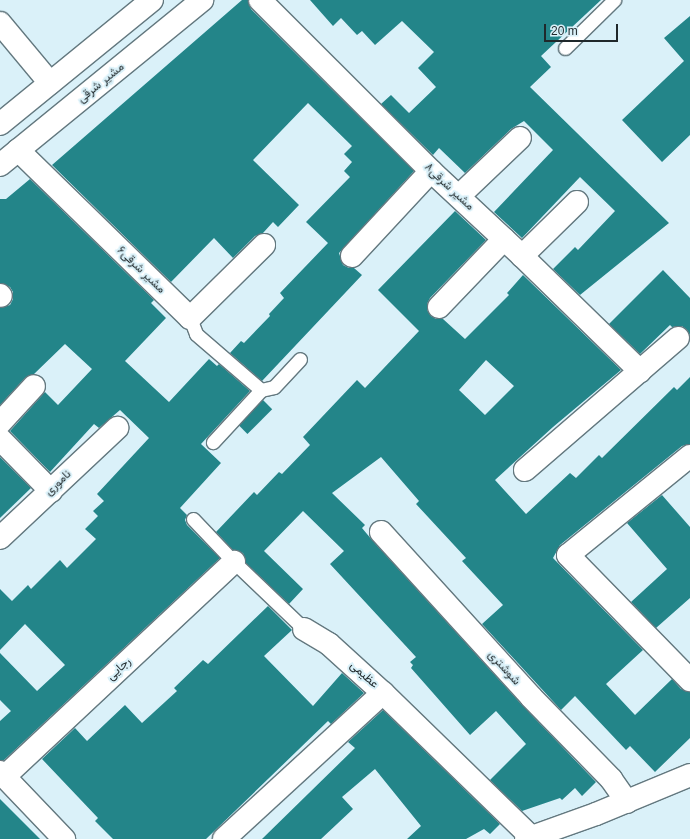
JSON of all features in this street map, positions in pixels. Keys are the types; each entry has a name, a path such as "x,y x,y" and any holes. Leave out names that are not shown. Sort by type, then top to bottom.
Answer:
{"street":[{"path":"0,124 152,0"},
{"name":"مشیر شرقی","path":"0,166 202,0"},
{"name":"مشیر شرقی۸","path":"260,0 431,171 522,256 640,371"},
{"path":"0,23 50,83"},
{"path":"459,196 520,138"},
{"name":"۶مشیر شرقی","path":"18,150 190,318"},
{"path":"352,256 431,171"},
{"path":"522,256 577,202"},
{"path":"439,307 504,239"},
{"path":"190,318 264,245"},
{"path":"525,470 678,338"},
{"path":"0,423 34,386"},
{"name":"ناموری","path":"0,538 117,428"},
{"path":"0,439 50,491"},
{"path":"690,456 568,555 690,680"},
{"name":"شوشتری","path":"381,532 531,697 611,779 627,802"},
{"name":"رجایی","path":"2,775 234,562"},
{"name":"عظیمی","path":"304,629 329,644 383,693 529,838"},
{"path":"224,839 383,693"},
{"path":"2,775 62,839"},
{"path":"529,838 627,802 690,775"}],"lane":[{"path":"565,48 614,0"},
{"path":"190,318 196,334 261,390"},
{"path":"213,442 261,390 274,387 300,359"},
{"name":"عظیمی","path":"193,519 234,562 304,629"}],"building":[{"path":"242,0 248,0 251,9 414,171 339,253 343,265 349,268 354,268 362,275 262,381 230,353 241,341 244,343 270,316 269,314 284,298 280,293 328,243 306,222 350,177 344,171 352,162 344,154 352,146 308,103 253,160 299,205 278,227 273,222 263,233 255,236 233,258 214,238 171,282 52,165"},
{"path":"310,0 601,0 541,56 551,67 530,87 669,223 580,295 553,269 575,247 578,250 615,211 580,177 522,238 494,212 553,150 524,121 511,129 465,173 439,148 433,155 381,104 391,95 409,113 436,87 418,68 434,52 402,21 375,45 362,31 357,35 341,18 333,26"},
{"path":"690,16 690,135 662,162 622,120 684,61 664,38"},
{"path":"30,179 154,300 151,303 166,318 125,361 169,402 209,359 217,366 219,364 250,391 201,444 221,463 180,508 187,515 185,520 187,525 220,558 4,760 0,760 0,721 11,711 0,700 0,653 37,691 65,665 25,624 0,650 0,589 12,601 28,585 31,589 60,560 67,568 96,539 85,529 98,516 93,511 104,501 97,494 149,438 120,410 99,428 94,424 50,472 10,431 45,392 58,405 92,369 65,344 34,374 25,378 0,405 0,308 10,305 13,299 13,292 10,287 0,283 0,199 6,199"},
{"path":"455,211 486,240 430,298 427,304 427,310 431,316 436,319 443,319 465,339 509,295 507,293 523,275 621,370 553,427 495,480 526,514 570,473 576,478 599,455 602,458 674,387 677,390 690,377 690,444 682,446 560,545 553,558 643,650 606,684 635,715 672,679 681,689 690,692 690,738 655,772 630,746 626,750 575,696 561,710 482,624 503,605 462,561 466,558 416,504 419,501 381,457 332,493 365,525 362,528 372,540 522,705 596,782 582,796 575,788 562,800 560,798 522,811 490,780 526,744 496,711 470,735 411,668 413,665 410,662 416,657 330,564 344,551 303,511 264,551 303,589 289,604 246,563 243,553 233,550 216,532 254,492 257,495 279,472 282,474 310,445 303,437 357,380 365,388 419,331 378,290","holes":["486,360 514,386 485,415 459,390"]},
{"path":"663,270 690,298 690,335 682,326 672,327 670,325 640,354 609,324"},
{"path":"263,400 272,409 247,434 238,425"},
{"path":"0,457 31,488 0,518"},
{"path":"662,495 690,527 690,598 656,628 631,602 667,569 627,523"},
{"path":"268,606 292,630 264,656 313,706 342,673 364,693 331,724 328,721 206,839 113,839 95,821 98,818 42,759 75,728 87,741 125,705 142,723 177,691 174,688 203,660 208,664"},
{"path":"383,710 500,824 490,834 484,829 466,839 407,839 421,826 375,769 342,797 353,809 321,839 262,839 355,748 348,742"},
{"path":"0,799 40,839 0,839"}]}
